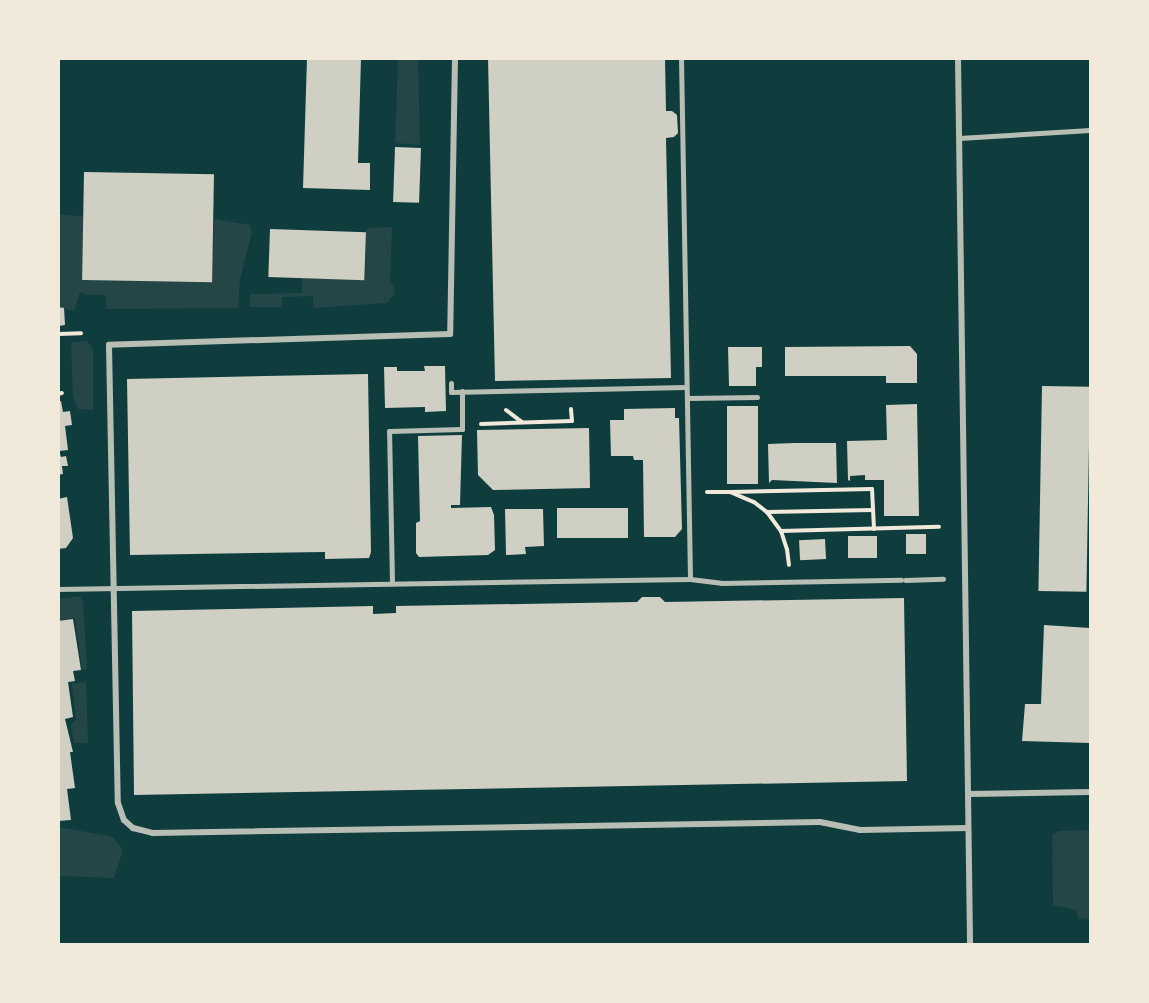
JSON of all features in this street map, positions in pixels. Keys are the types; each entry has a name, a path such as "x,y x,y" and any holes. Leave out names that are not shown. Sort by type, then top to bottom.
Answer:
{"street":[{"path":"455,58 450,334 109,345 116,587 118,803 124,820 133,828 153,833 820,822 860,830 968,828"},
{"path":"681,58 690,579"},
{"path":"958,58 970,945"},
{"path":"451,383 451,392 686,387"},
{"path":"392,583 389,431 462,429 462,392"},
{"path":"687,398 757,397"},
{"path":"58,590 116,587 690,579 721,583 943,579"},
{"path":"968,794 1090,792"}],"lane":[{"path":"959,138 1090,130"}],"path":[{"path":"58,334 81,333"},
{"path":"480,424 572,421 571,405"},
{"path":"688,493 872,489 874,529"},
{"path":"730,492 754,502 767,512 781,531 788,549 789,582"},
{"path":"767,512 873,510"},
{"path":"781,531 939,527"}],"shaded area":[{"path":"398,59 418,59 420,145 395,143"},
{"path":"60,215 83,216 83,280 212,282 214,219 250,225 252,232 240,280 238,308 106,309 106,295 86,295 80,292 74,311 59,307"},
{"path":"392,227 390,282 394,285 395,293 387,303 313,308 313,296 282,297 282,307 250,307 250,294 302,293 302,278 365,280 366,231 369,228"},
{"path":"87,341 93,350 93,410 78,409 73,397 71,342"},
{"path":"79,596 83,601 87,669 82,670 75,618 60,620 58,614 59,599"},
{"path":"86,682 88,743 74,743 71,725 76,720 72,684"},
{"path":"59,827 113,837 123,850 114,878 59,876"},
{"path":"1090,830 1090,918 1078,919 1077,910 1053,905 1052,835 1059,831"}],"building":[{"path":"307,58 361,58 358,163 370,163 370,190 303,188"},
{"path":"488,58 665,58 666,111 672,111 677,115 678,133 674,137 666,138 671,378 495,381"},
{"path":"395,147 421,148 419,203 393,202"},
{"path":"84,172 214,174 212,282 82,280"},
{"path":"270,229 366,232 364,280 268,277"},
{"path":"58,307 64,308 65,325 58,326"},
{"path":"910,346 917,354 917,383 886,383 886,376 785,376 785,347"},
{"path":"728,347 762,347 762,367 756,367 756,386 729,386"},
{"path":"424,366 445,366 446,411 425,412 425,407 385,408 384,367 397,367 397,371 425,371"},
{"path":"368,374 371,552 369,558 325,559 325,552 130,555 127,379"},
{"path":"1042,386 1090,387 1086,592 1038,591"},
{"path":"61,401 63,412 70,411 72,425 65,426 68,450 59,451 61,457 66,456 68,466 62,466 63,474 58,475 58,402"},
{"path":"917,404 919,516 884,516 884,480 865,480 865,475 850,476 850,481 848,480 847,441 887,440 886,405"},
{"path":"727,406 758,406 758,484 727,484"},
{"path":"675,408 675,418 679,418 682,529 675,537 644,537 643,460 634,460 633,456 611,456 610,420 624,420 624,409"},
{"path":"589,428 590,488 493,490 478,475 477,430"},
{"path":"462,435 460,505 451,505 451,508 491,507 494,515 495,550 488,555 419,557 416,553 416,523 420,521 418,436"},
{"path":"836,443 837,483 772,480 769,483 768,444"},
{"path":"67,497 73,538 66,548 58,549 58,499"},
{"path":"557,508 628,508 628,538 557,538"},
{"path":"505,509 543,509 544,546 525,547 526,554 506,555"},
{"path":"906,534 926,534 926,554 906,554"},
{"path":"848,536 877,536 877,558 848,558"},
{"path":"825,539 826,559 800,560 799,540"},
{"path":"642,597 660,597 665,602 904,598 907,781 134,795 132,611 373,606 373,614 396,613 396,606 637,602"},
{"path":"73,619 81,670 73,671 75,681 68,682 73,717 65,719 73,752 70,752 75,788 67,789 71,820 58,821 58,621"},
{"path":"1044,625 1090,628 1090,743 1022,741 1025,704 1041,704"}]}
